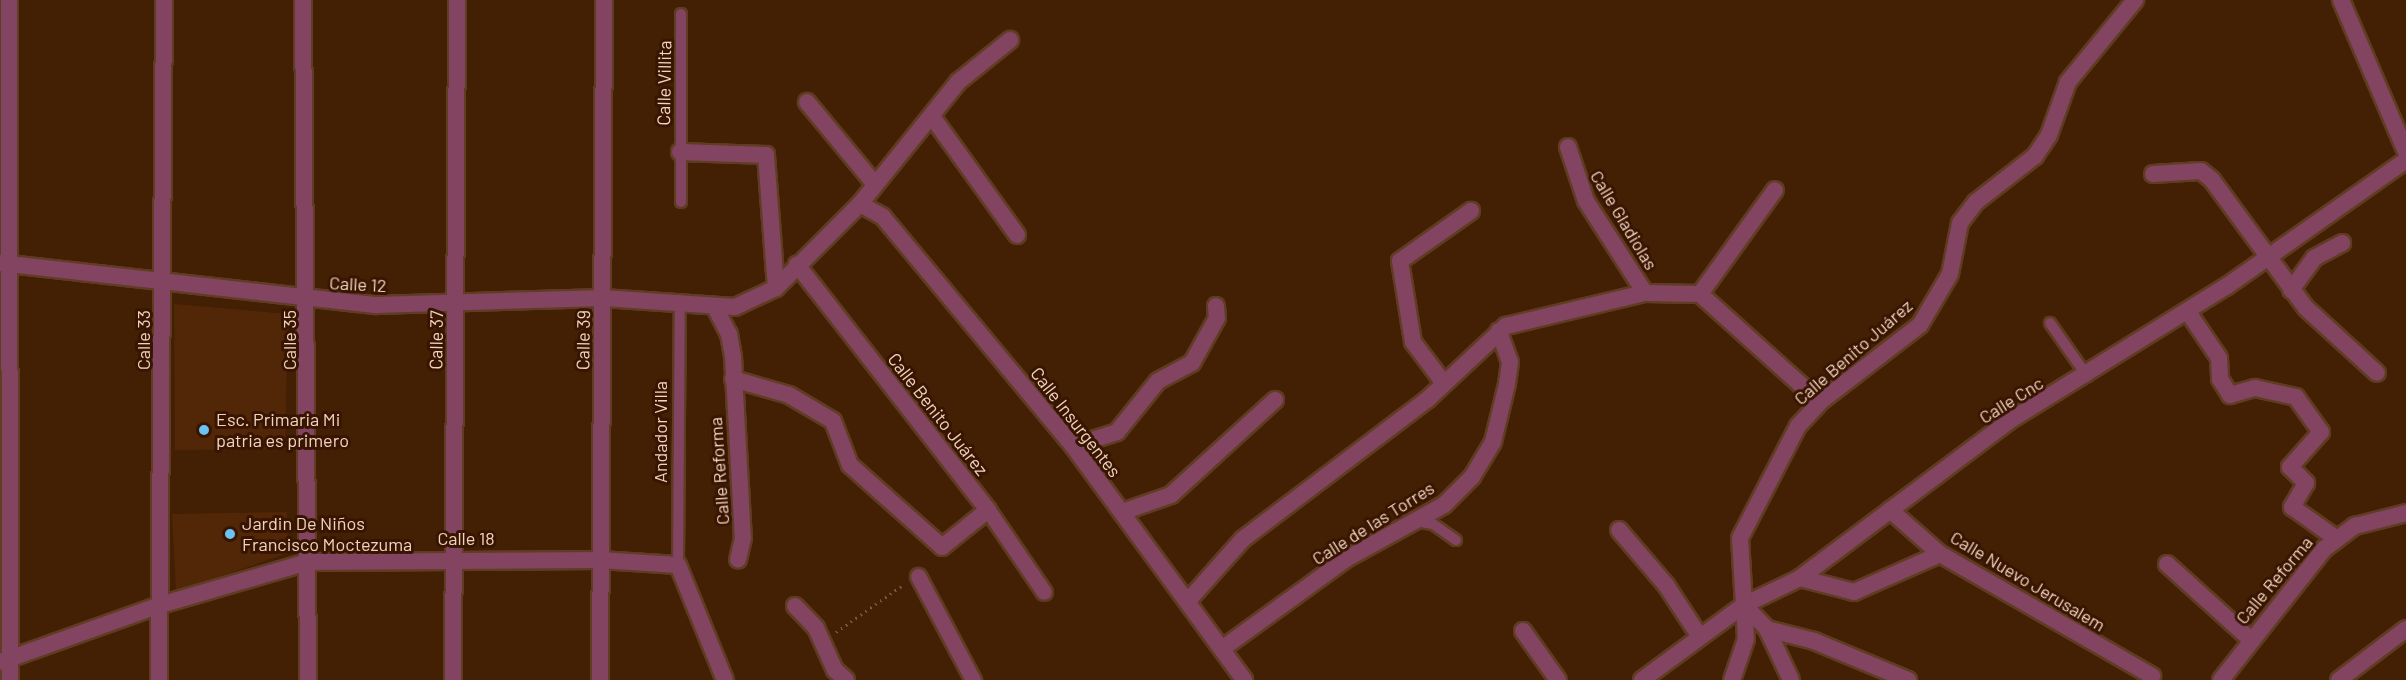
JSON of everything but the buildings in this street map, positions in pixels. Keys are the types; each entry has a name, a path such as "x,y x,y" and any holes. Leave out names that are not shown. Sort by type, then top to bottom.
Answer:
{"street":[{"path":"9,0 4,263 5,660 10,680"},
{"name":"Calle 33","path":"159,680 164,0"},
{"name":"Calle 35","path":"303,0 309,301 308,680"},
{"name":"Calle 37","path":"453,680 457,0"},
{"name":"Calle 39","path":"600,680 604,0"},
{"name":"Calle Benito Juárez","path":"1732,680 1746,639 1740,538 1798,426 1820,402 1920,325 1950,274 1960,223 1976,202 2035,156 2049,135 2068,82 2135,0"},
{"path":"2341,0 2406,152"},
{"path":"716,309 735,307 776,288 860,204 873,182 933,118 958,82 1010,40"},
{"path":"807,102 873,182"},
{"path":"933,118 1017,236"},
{"name":"Calle Gladiolas","path":"1568,147 1586,201 1645,293 1700,294"},
{"path":"680,152 766,155 776,288"},
{"name":"Calle Cnc","path":"1642,680 1744,605 1800,578 2009,420 2087,376 2188,312 2406,160"},
{"path":"2153,174 2200,171 2291,290 2377,373"},
{"path":"1775,190 1700,294 1820,402"},
{"name":"Calle Insurgentes","path":"860,204 883,217 1073,446 1223,648 1244,680"},
{"path":"1443,382 1413,342 1401,261 1471,211"},
{"path":"2291,290 2314,258 2342,243"},
{"name":"Calle 12","path":"4,263 309,301 456,307 603,298 680,300 716,309"},
{"name":"Calle Benito Juárez","path":"797,265 988,510 1044,592"},
{"path":"1188,601 1243,539 1443,382 1499,331 1575,306 1645,293"},
{"path":"1073,446 1118,432 1158,381 1192,363 1217,318 1216,306"},
{"name":"Calle Reforma","path":"716,309 729,334 733,379 743,538 738,559"},
{"path":"2188,312 2219,358 2220,379 2230,395 2255,388 2296,397 2321,432 2290,467 2306,483 2292,507 2337,539"},
{"name":"Calle de las Torres","path":"1223,648 1346,559 1444,505 1472,477 1493,442 1510,362 1499,331"},
{"path":"733,379 814,408 833,421 850,465 942,547 988,510"},
{"path":"1122,512 1171,495 1275,400"},
{"name":"Calle Nuevo Jerusalem","path":"1890,510 1940,554 2152,676"},
{"name":"Calle Reforma","path":"2221,680 2250,639 2337,539 2355,526 2406,513"},
{"path":"1619,530 1666,585 1700,638"},
{"path":"1800,578 1854,592 1940,554"},
{"name":"Calle 18","path":"5,660 160,605 308,562 453,557 600,560 678,565"},
{"path":"2167,564 2250,639"},
{"path":"678,565 725,680"},
{"path":"918,576 974,680"},
{"path":"1744,605 1767,629 1791,680"},
{"path":"795,606 822,642 846,680"},
{"path":"1767,629 1814,641 1908,680"},
{"path":"2339,680 2406,630"},
{"path":"1523,631 1558,680"}],"lane":[{"name":"Calle Villita","path":"681,14 681,202"},
{"name":"Andador Villa","path":"678,565 680,300"},
{"path":"2050,323 2087,376"},
{"path":"1414,521 1433,524 1456,540"}],"path":[{"path":"822,642 918,576"}],"shaded area":[{"path":"174,304 288,314 285,449 175,450"},
{"name":"Jardin De Niños Francisco Moctezuma","path":"287,512 288,553 176,592 172,514"}],"place":[{"name":"Esc. Primaria Mi patria es primero","path":"204,430"},
{"name":"Jardin De Niños Francisco Moctezuma","path":"230,534"}]}
